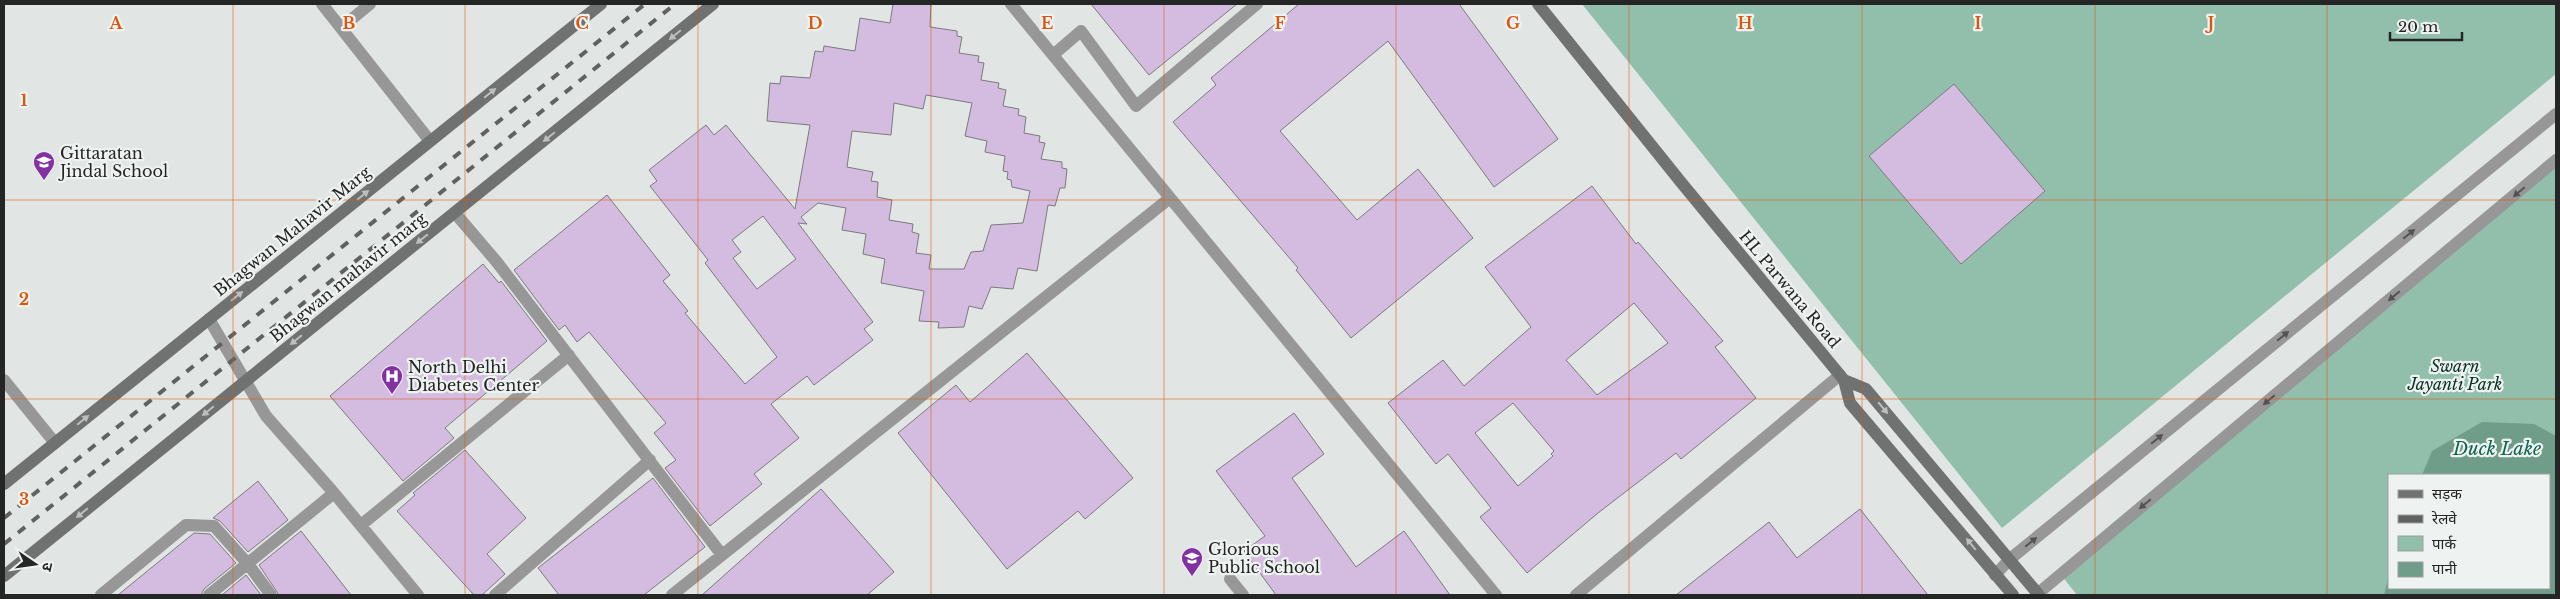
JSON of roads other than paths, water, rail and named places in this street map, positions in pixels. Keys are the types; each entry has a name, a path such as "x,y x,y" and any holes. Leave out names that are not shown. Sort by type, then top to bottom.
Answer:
{"main road":[{"name":"Bhagwan Mahavir Marg","path":"4,484 601,4"},
{"name":"Bhagwan mahavir marg","path":"4,576 713,4"},
{"name":"HL Parwana Road","path":"1538,4 1842,378 1850,402 2012,595"},
{"path":"1842,378 1866,389 2010,559 2038,595"}],"street":[{"path":"322,4 430,141"},
{"path":"341,28 370,4"},
{"path":"1011,4 1496,595"},
{"path":"1053,55 1081,31 1136,106 1257,4"},
{"path":"1995,574 2010,559 2556,114"},
{"path":"2038,595 2556,160"},
{"path":"672,595 1170,198"},
{"path":"455,213 496,261 722,555"},
{"path":"209,319 266,416 334,492 418,595"},
{"path":"361,525 569,355"},
{"path":"1576,595 1842,378"},
{"path":"4,380 55,443"},
{"path":"502,593 650,460"},
{"path":"209,595 334,492"},
{"path":"101,595 186,525 214,526 248,564 271,595"},
{"path":"1230,579 1243,595"}],"water":[{"name":"Duck Lake","path":"2482,422 2534,424 2556,436 2556,595 2384,595 2388,579 2388,589 2550,589 2550,474 2422,474 2432,451"}],"railway":[{"path":"4,518 645,4"},
{"path":"4,544 675,4"}],"place":[{"name":"Gittaratan Jindal School","path":"44,181"},
{"name":"North Delhi Diabetes Center","path":"392,395"},
{"name":"Glorious Public School","path":"1192,577"}],"park label":[{"name":"Swarn Jayanti Park","path":"2455,375"}]}
